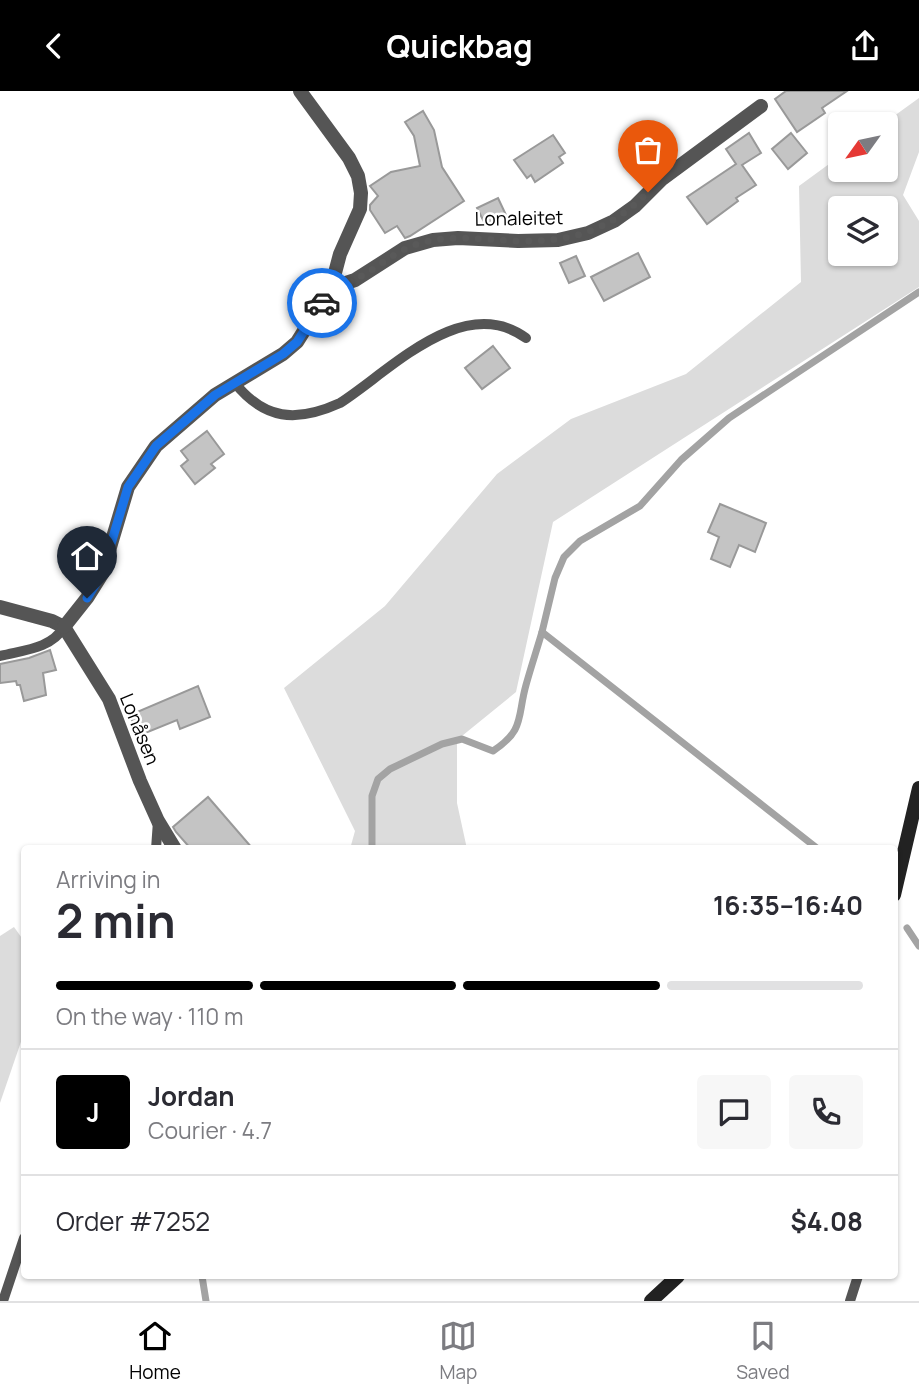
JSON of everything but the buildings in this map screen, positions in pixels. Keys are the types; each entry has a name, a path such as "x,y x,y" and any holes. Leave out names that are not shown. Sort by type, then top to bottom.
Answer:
{"main road":[{"path":"898,881 919,788"},
{"path":"651,1301 675,1279"}],"street":[{"path":"0,607 52,621 64,627 102,574 128,487 156,446 183,421 234,382 266,365 297,342 331,288 340,254 360,209 361,193 358,176 349,158 300,91"},
{"name":"Lonaleitet","path":"331,288 355,280 405,248 433,240 558,240 588,233 614,221 635,206 662,179 761,106"},
{"name":"Lonåsen","path":"64,627 109,699 140,781 158,821 173,845"}],"lane":[{"path":"234,382 244,395 260,408 288,415 303,415 340,403 428,341 460,326 486,325 507,328 526,338"},
{"path":"0,656 55,640 64,627"},
{"path":"156,845 158,821"},
{"path":"3,1301 21,1247"},
{"path":"850,1301 857,1279"}],"shaded area":[{"path":"919,98 919,152 903,195 919,221 919,287 553,522 516,692 457,740 457,803 466,845 351,845 355,831 284,688 385,606 497,474 571,419 686,374 801,282 799,186 828,165 828,182 898,182 898,113"},
{"path":"14,927 21,937 21,1042 0,1103 0,936"}],"waterway":[{"path":"813,845 542,632 555,578 564,557 580,541 640,506 681,460 729,418 919,292"},
{"path":"372,845 372,796 378,779 390,769 442,744 462,739 493,751 510,736 518,722 542,632"},
{"path":"907,928 919,946"},
{"path":"202,1279 206,1301"}],"way so far":[{"path":"322,303 331,288 355,280 405,248 433,240 458,238 558,240 588,233 614,221 635,206 648,192"}],"route":[{"path":"87,598 102,574 128,487 156,446 215,395 266,365 297,342 322,303"}]}
